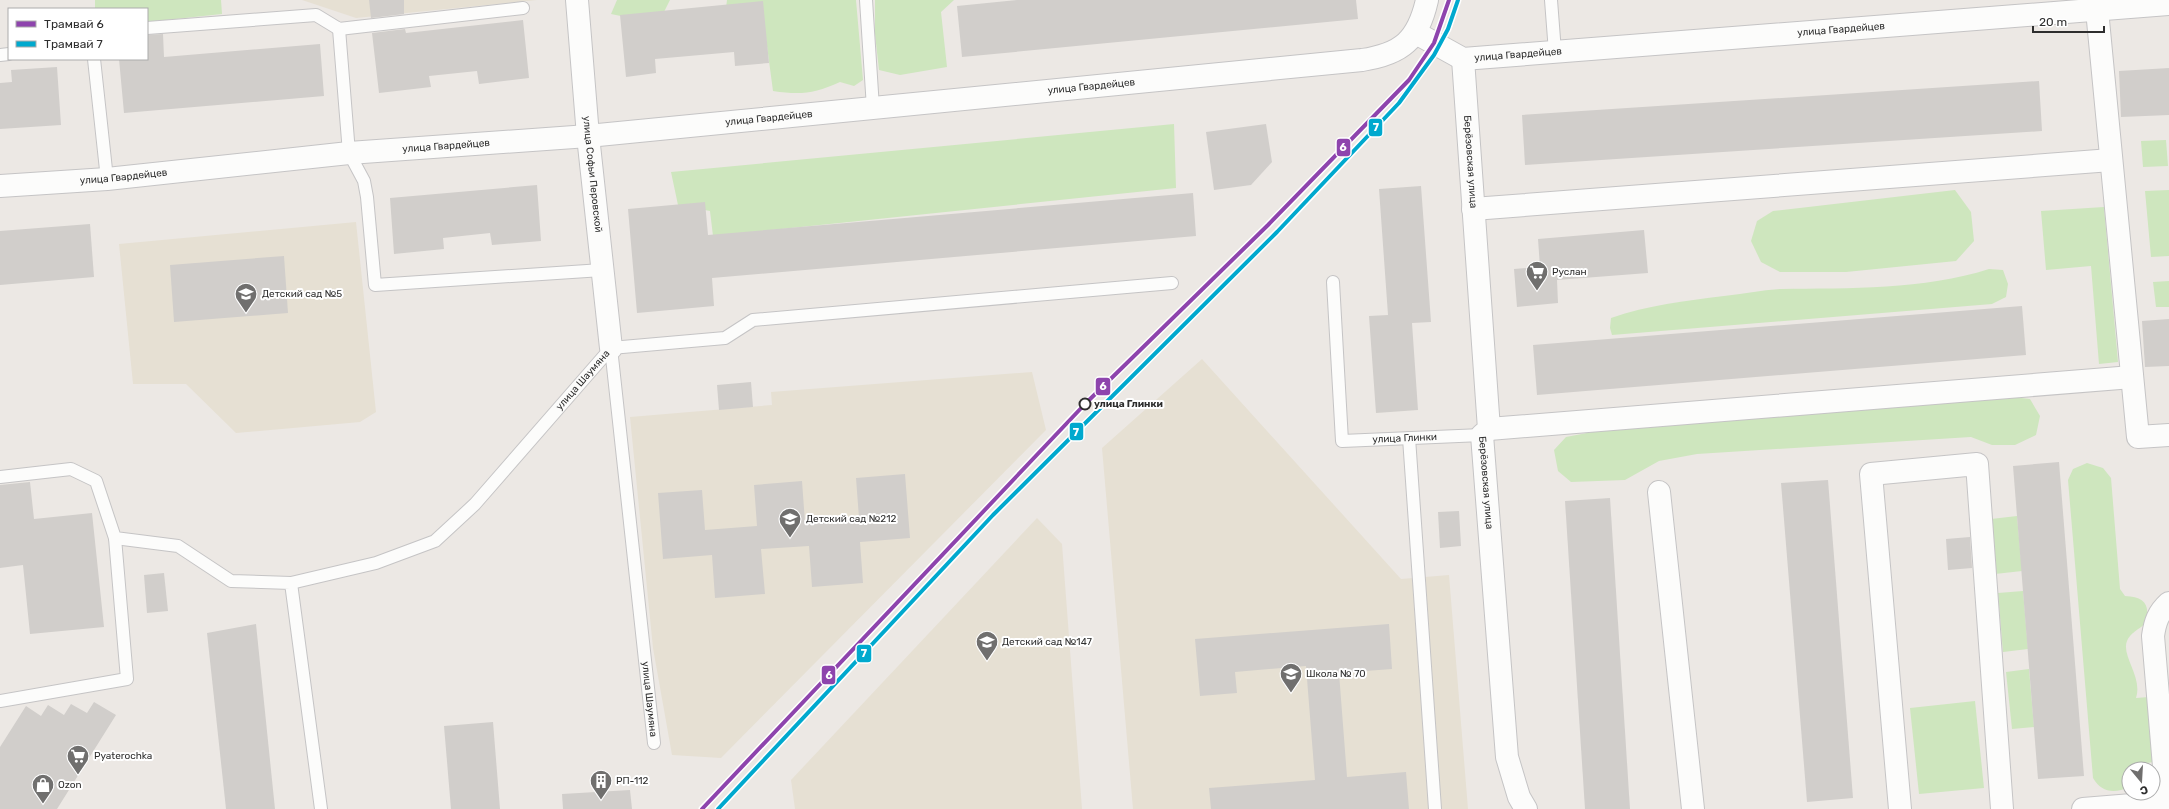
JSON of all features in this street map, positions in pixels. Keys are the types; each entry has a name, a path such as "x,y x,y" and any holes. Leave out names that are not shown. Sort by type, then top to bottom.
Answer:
{"street":[{"name":"улица Софьи Перовской","path":"577,0 588,136 611,348"},
{"path":"1416,33 1423,19 1427,0"},
{"name":"улица Гвардейцев","path":"0,186 107,179 349,153 588,136 1362,60 1383,57 1403,47 1416,33 1463,59 2067,6 2097,10 2169,4"},
{"path":"2097,10 2138,437 2169,435"},
{"name":"Берёзовская улица","path":"1463,59 1507,757 1519,797 1526,809"},
{"path":"1473,209 2111,160"},
{"path":"1486,432 2132,377"},
{"path":"1900,809 1871,474 1976,464 2002,809"},
{"path":"1659,492 1693,809"},
{"path":"2083,809 2168,802 2153,636 2156,621 2163,609 2169,604"}],"lane":[{"path":"866,0 873,108"},
{"path":"1551,0 1554,52"},
{"path":"148,28 316,15 339,29 523,8"},
{"path":"339,29 349,153 364,181 375,285 602,270"},
{"path":"94,60 107,179"},
{"name":"улица Глинки","path":"1333,282 1342,441 1486,432"},
{"path":"611,348 725,338 753,320 1172,283"},
{"name":"улица Шаумяна","path":"115,538 178,546 231,581 291,583 376,563 435,541 475,504 611,348"},
{"name":"улица Шаумяна","path":"611,348 654,743"},
{"path":"1409,438 1435,809"},
{"path":"0,477 71,469 96,481 115,538 127,679 0,701"},
{"path":"291,583 321,809"}],"shaded area":[{"path":"302,0 537,0 356,18"},
{"name":"Детский сад №5","path":"356,222 376,412 360,422 236,433 186,384 133,384 119,244"},
{"name":"Школа № 70","path":"1202,359 1401,579 1449,575 1468,809 1133,809 1102,448"},
{"name":"Детский сад №212","path":"1032,372 1046,430 721,758 672,755 653,648 630,417 772,405 771,392"},
{"name":"Детский сад №147","path":"1037,518 1062,544 1082,809 795,809 791,780"}],"green space":[{"path":"95,0 221,0 222,14 148,22 148,8 95,8"},
{"path":"617,0 670,0 662,16 640,20 611,14"},
{"path":"727,0 856,0 863,80 854,86 840,82 822,89 799,93 773,91 763,16 726,8"},
{"path":"875,0 954,0 941,12 947,67 900,75 879,70 875,34"},
{"path":"1174,124 1176,188 713,236 710,211 678,205 671,172"},
{"path":"2166,140 2168,166 2143,167 2141,141"},
{"path":"1955,190 1971,212 1974,241 1956,261 1846,272 1780,272 1761,262 1751,241 1757,221 1773,211"},
{"path":"2169,190 2169,256 2151,257 2145,191"},
{"path":"2104,207 2118,362 2099,364 2091,266 2046,270 2041,211"},
{"path":"1989,269 2003,270 2008,284 2006,297 1992,304 1612,335 1610,328 1611,318 1639,310 1681,302 1781,289 1860,288 1913,284 1939,281"},
{"path":"2169,281 2169,307 2156,307 2153,282"},
{"path":"2004,396 2030,399 2040,416 2036,435 2015,445 1992,445 1971,437 1697,454 1659,461 1625,480 1571,482 1558,471 1554,450 1566,437 1592,432"},
{"path":"2087,463 2103,468 2111,478 2120,589 2125,596 2142,600 2147,607 2145,624 2130,636 2126,647 2137,682 2136,698 2149,697 2154,761 2121,761 2121,790 2118,791 2104,789 2096,783 2093,778 2068,480 2073,469"},
{"path":"2017,516 2022,571 1995,574 1991,519"},
{"path":"2023,591 2028,649 2003,652 1998,593"},
{"path":"2029,669 2034,727 2012,729 2006,672"},
{"path":"1975,701 1984,788 1919,794 1910,708"}],"building":[{"path":"369,0 404,0 404,14 371,18"},
{"path":"1017,0 1356,0 1358,19 962,57 957,6"},
{"path":"763,1 769,63 735,66 734,52 655,59 656,73 626,77 620,15"},
{"path":"523,20 529,78 479,84 477,71 429,76 431,87 379,93 372,33 405,29 406,33"},
{"path":"163,34 164,57 320,44 324,96 124,113 119,60 148,60 148,35"},
{"path":"57,67 61,125 0,129 0,83 12,82 11,70"},
{"path":"2169,68 2169,115 2121,117 2119,71"},
{"path":"2039,81 2042,131 1525,165 1522,115"},
{"path":"1266,124 1272,162 1251,185 1214,190 1206,132"},
{"path":"537,185 541,241 492,245 490,233 443,238 444,249 394,254 390,198"},
{"path":"1421,186 1431,322 1412,323 1418,410 1376,413 1369,316 1388,315 1379,189"},
{"path":"1193,193 1196,236 712,278 714,306 637,313 628,209 705,202 708,235"},
{"path":"90,224 94,277 0,285 0,231"},
{"path":"1644,230 1648,273 1557,280 1558,303 1517,307 1514,269 1540,267 1538,239"},
{"path":"284,256 288,313 174,322 170,265"},
{"path":"2022,306 2026,355 1537,395 1533,345"},
{"path":"2169,319 2169,366 2145,367 2142,321"},
{"path":"751,382 753,407 719,410 717,385"},
{"path":"2059,462 2084,776 2038,779 2013,466"},
{"path":"905,474 910,538 860,542 863,583 812,587 809,546 761,549 765,594 715,598 712,555 663,559 658,493 702,490 705,530 757,526 754,485 802,481 805,522 859,518 856,478"},
{"path":"1828,480 1853,798 1807,802 1781,483"},
{"path":"30,482 34,519 92,513 104,627 30,634 23,565 0,568 0,485"},
{"path":"1610,498 1630,809 1585,809 1565,501"},
{"path":"1459,511 1461,546 1440,548 1438,512"},
{"path":"1970,537 1972,568 1948,570 1946,539"},
{"path":"164,573 168,611 147,613 144,575"},
{"path":"256,624 275,809 226,809 207,633"},
{"path":"1389,624 1392,669 1339,673 1347,777 1406,772 1409,809 1211,809 1209,788 1315,780 1306,666 1235,672 1237,693 1200,696 1195,639"},
{"path":"94,702 116,715 57,809 0,809 0,747 26,706 41,716 48,705 64,715 71,704 87,713"},
{"path":"493,722 500,809 451,809 444,726"},
{"name":"РП-112","path":"630,790 632,809 563,809 562,794"}],"tram line":[{"name":"6","path":"702,809 1085,404 1268,225 1409,80 1434,43 1449,0"},
{"name":"7","path":"718,809 993,515 1277,232 1399,103 1434,55 1448,29 1458,0"}],"place":[{"name":"Руслан","path":"1537,292"},
{"name":"Детский сад №5","path":"246,314"},
{"name":"улица Глинки","path":"1085,404"},
{"name":"Детский сад №212","path":"790,538"},
{"name":"Детский сад №147","path":"987,662"},
{"name":"Школа № 70","path":"1291,694"},
{"name":"Pyaterochka","path":"78,776"},
{"name":"РП-112","path":"601,800"},
{"name":"Ozon","path":"43,804"}]}
